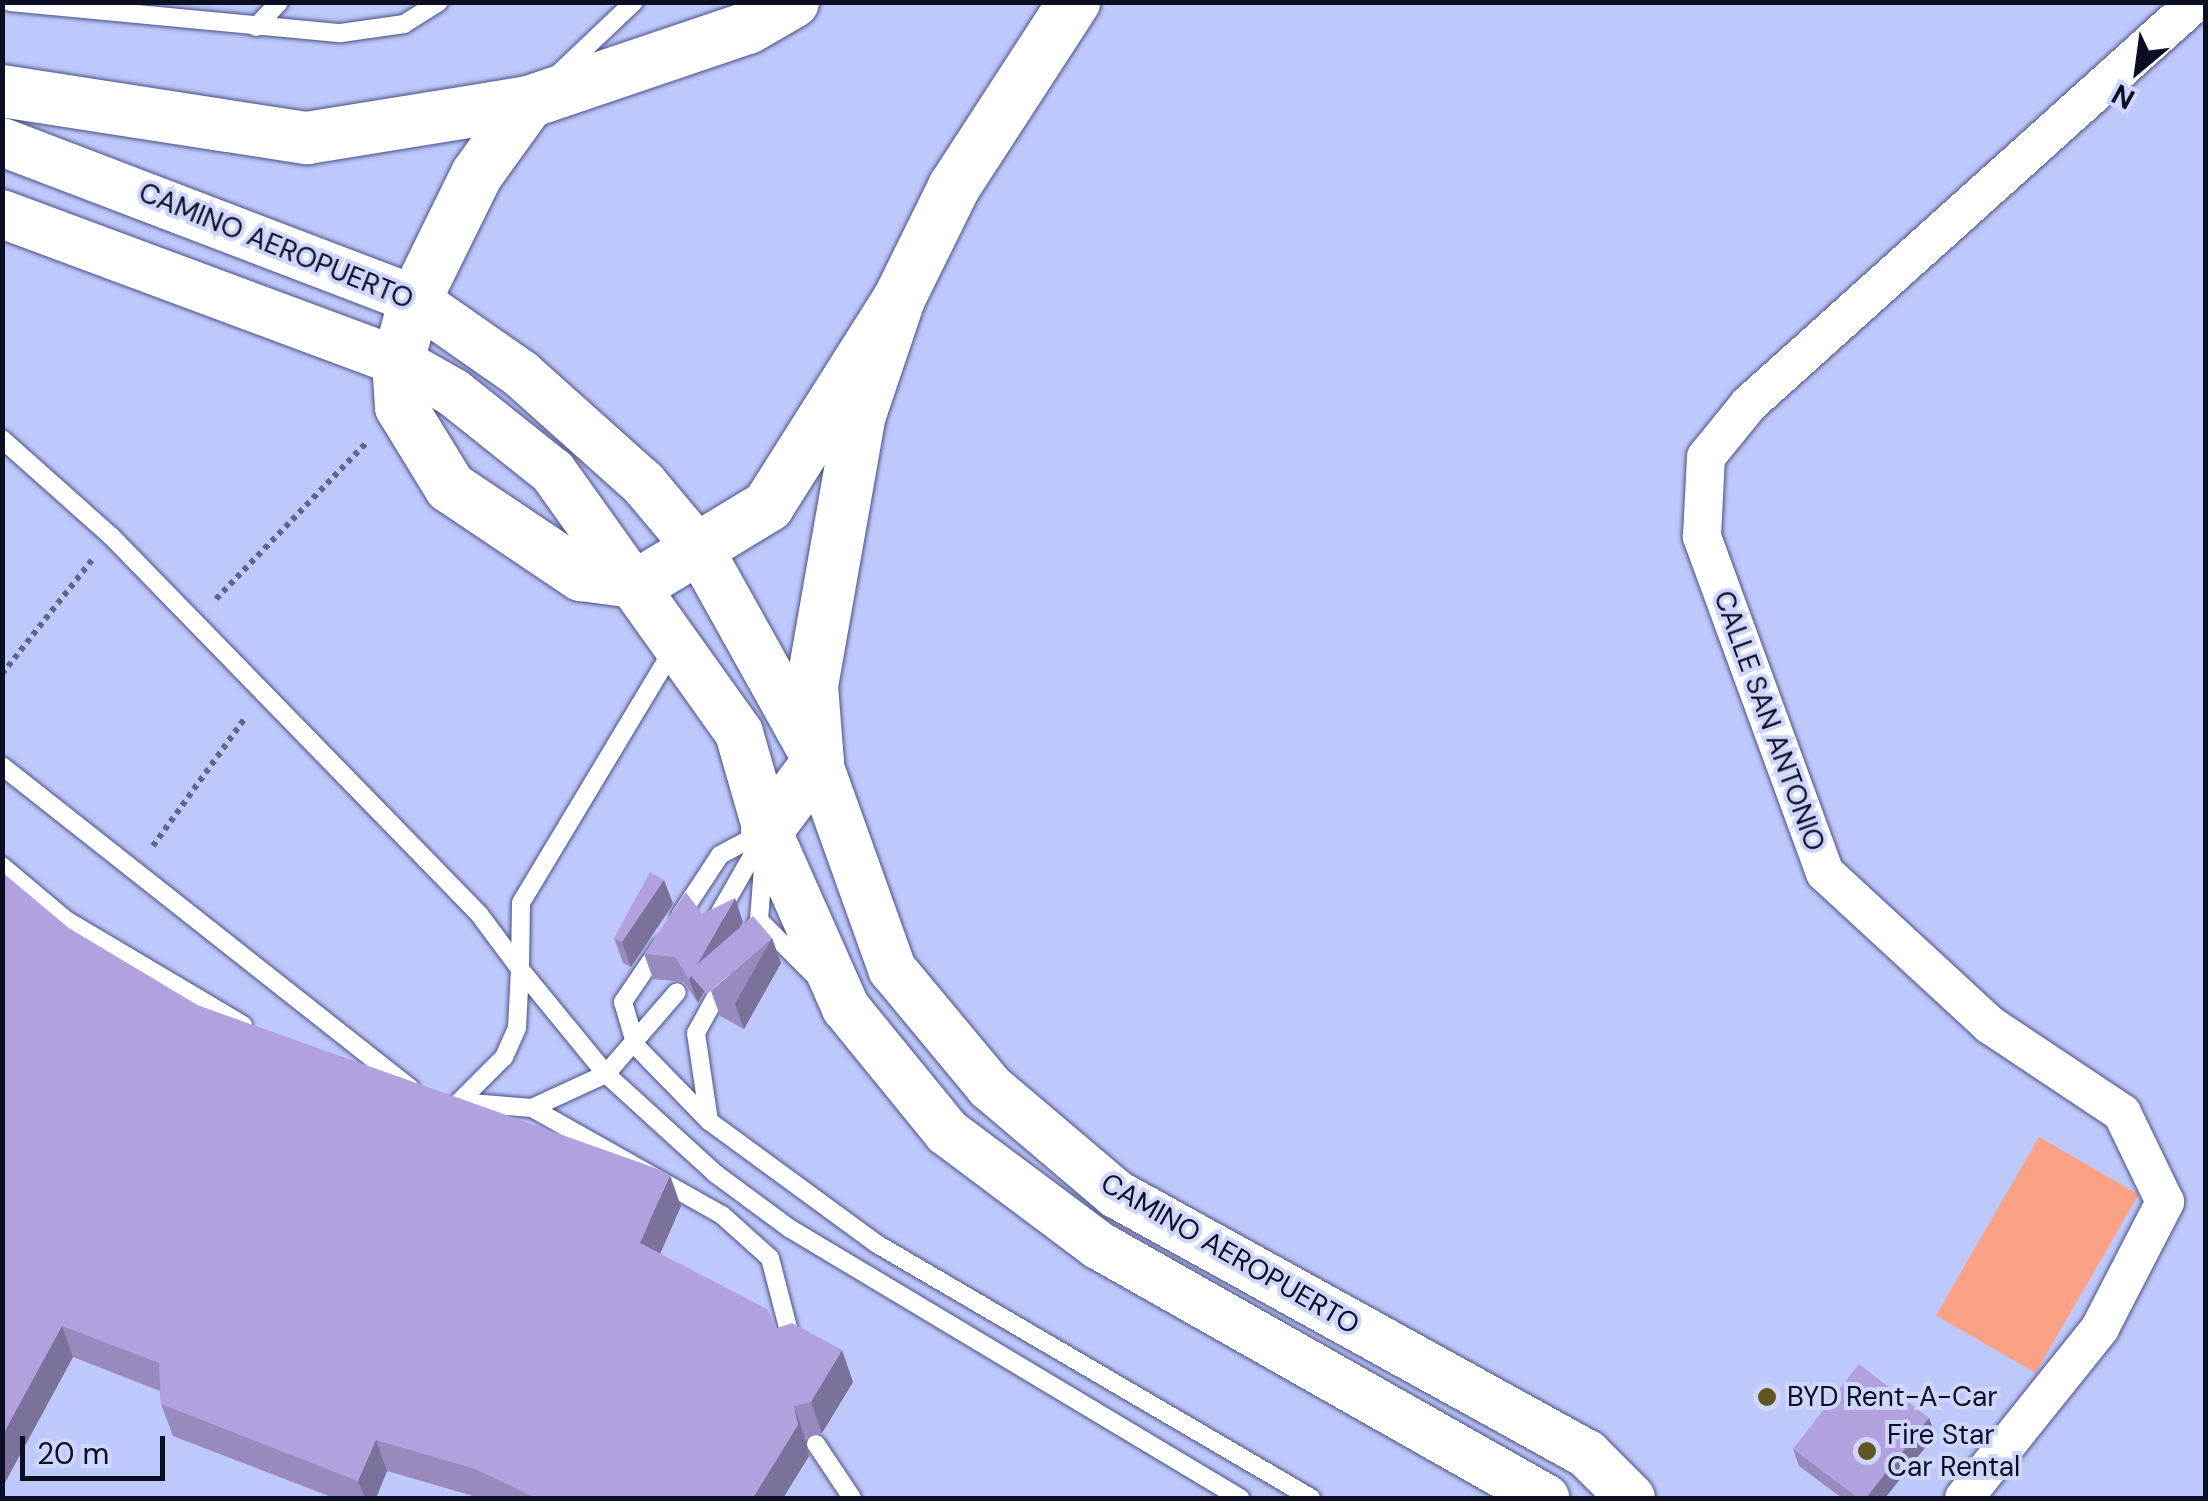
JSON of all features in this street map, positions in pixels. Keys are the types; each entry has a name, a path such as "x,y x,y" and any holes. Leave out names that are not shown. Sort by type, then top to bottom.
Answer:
{"main road":[{"path":"2,91 307,138 529,102 748,28 793,2"},
{"path":"529,102 477,174 415,300 400,384 450,487 511,534 580,574 641,583 701,552 768,506 899,298 954,186 1074,2"},
{"path":"767,830 818,762 812,686 856,434 899,298"}],"street":[{"name":"CALLE SAN ANTONIO","path":"1964,1498 2100,1328 2165,1202 2122,1113 1990,1025 1825,873 1702,536 1706,457 1749,404 2196,2"},
{"name":"CAMINO AEROPUERTO","path":"2,142 415,300 521,374 643,482 701,552 818,762 892,968 990,1087 1116,1194 1587,1454 1631,1498"},
{"name":"CAMINO AEROPUERTO","path":"2,214 400,384 454,392 554,472 641,583 739,733 767,830 846,1008 948,1132 1098,1245 1545,1498"}],"lane":[{"path":"10,2 104,18 379,32 439,2"},
{"path":"104,18 119,2"},
{"path":"256,27 279,2"},
{"path":"529,102 634,2"},
{"path":"2,438 112,536 263,693 520,968 606,1074 651,1121 789,1228 1240,1498"},
{"path":"441,1100 504,1057 517,1028 521,904 680,639"},
{"path":"2,766 441,1100"},
{"path":"709,1121 696,1033 758,920 767,830"},
{"path":"712,926 767,830"},
{"path":"767,830 720,855 623,1002 636,1046 709,1121 877,1244 1311,1498"},
{"path":"2,866 66,920 260,1034"},
{"path":"758,920 846,1008"},
{"path":"532,1108 606,1074 636,1046 677,992"},
{"path":"370,1084 441,1100 532,1108 722,1214 770,1258 793,1348"},
{"path":"816,1444 852,1498"}],"path":[{"path":"195,622 400,384"},
{"path":"2,674 112,536"},
{"path":"138,868 263,693"}],"shaded area":[{"path":"2039,1137 2139,1194 2036,1373 1936,1315"}],"building":[{"path":"2,872 70,929 197,1005 670,1175 640,1243 767,1309 777,1328 792,1323 842,1350 811,1402 794,1406 798,1425 753,1498 536,1498 475,1469 376,1440 358,1481 161,1404 159,1363 62,1326 2,1436"},
{"path":"650,872 664,880 622,942 614,938"},
{"path":"686,892 702,914 735,898 689,979 675,957 644,954"},
{"path":"753,916 772,938 707,994 688,972"},
{"name":"Fire Star Car Rental","path":"1859,1364 1929,1418 1866,1498 1858,1498 1793,1449"}],"place":[{"name":"BYD Rent-A-Car","path":"1767,1397"},
{"name":"Fire Star Car Rental","path":"1867,1451"}]}
